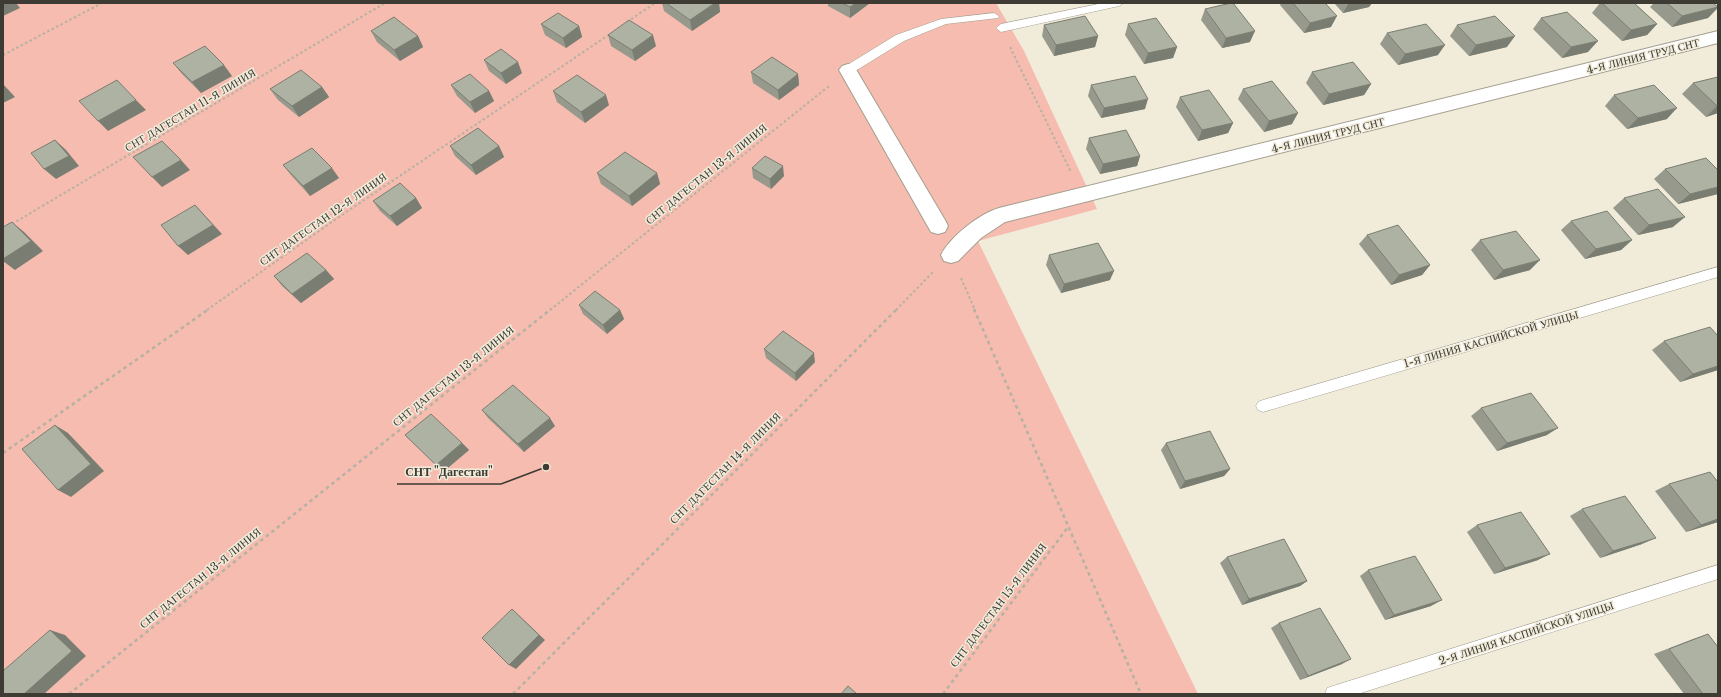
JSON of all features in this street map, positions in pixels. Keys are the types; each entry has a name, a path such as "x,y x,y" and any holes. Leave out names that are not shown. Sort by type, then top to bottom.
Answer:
{"street":[{"name":"4-Я ЛИНИЯ ТРУД СНТ","path":"951,255 974,232 1000,216 1718,38"},
{"path":"848,70 938,226"}],"lane":[{"path":"1001,28 1119,3"},
{"path":"848,70 900,38 945,21 994,16"},
{"name":"1-Я ЛИНИЯ КАСПИЙСКОЙ УЛИЦЫ","path":"1263,406 1718,272"},
{"name":"2-Я ЛИНИЯ КАСПИЙСКОЙ УЛИЦЫ","path":"1333,694 1718,572"}],"path":[{"path":"3,55 102,3"},
{"name":"СНТ ДАГЕСТАН 11-Я ЛИНИЯ","path":"10,226 384,3"},
{"path":"622,25 655,3"},
{"path":"1001,28 1082,196"},
{"name":"СНТ ДАГЕСТАН 12-Я ЛИНИЯ","path":"3,453 339,216 616,30"},
{"name":"СНТ ДАГЕСТАН 13-Я ЛИНИЯ","path":"69,694 848,70"},
{"path":"951,255 1141,694"},
{"name":"СНТ ДАГЕСТАН 14-Я ЛИНИЯ","path":"513,694 951,255"},
{"name":"СНТ ДАГЕСТАН 15-Я ЛИНИЯ","path":"943,694 1068,527"}],"shaded area":[{"path":"3,3 996,3 1024,51 1097,209 978,241 1198,694 3,694"}],"building":[{"path":"666,3 715,3 690,20"},
{"path":"842,3 856,3 850,7"},
{"path":"1233,3 1255,31 1226,38 1205,9"},
{"path":"1293,3 1325,3 1337,16 1310,23"},
{"path":"1602,3 1634,3 1657,24 1631,30"},
{"path":"1667,3 1713,3 1718,7 1682,16"},
{"path":"1567,12 1598,41 1571,47 1541,18"},
{"path":"558,13 579,26 563,38 541,24"},
{"path":"1085,16 1098,36 1056,45 1044,25"},
{"path":"1495,16 1515,36 1476,45 1457,25"},
{"path":"394,17 418,36 394,50 371,31"},
{"path":"1156,18 1177,47 1148,53 1128,24"},
{"path":"629,20 653,35 632,50 608,35"},
{"path":"1426,24 1445,45 1405,54 1387,33"},
{"path":"205,46 224,65 192,82 173,63"},
{"path":"501,49 518,62 501,73 484,60"},
{"path":"772,57 798,74 778,90 751,72"},
{"path":"1353,62 1371,84 1329,94 1312,72"},
{"path":"301,70 322,87 292,106 270,89"},
{"path":"470,74 489,91 470,102 451,85"},
{"path":"577,75 606,95 581,112 553,91"},
{"path":"1135,76 1148,99 1104,108 1091,85"},
{"path":"1718,77 1718,106 1717,106 1693,83"},
{"path":"117,80 136,100 98,121 79,101"},
{"path":"1272,81 1298,113 1269,121 1243,89"},
{"path":"1654,85 1677,108 1638,118 1614,95"},
{"path":"1209,90 1233,123 1202,130 1180,97"},
{"path":"478,128 499,146 471,165 450,146"},
{"path":"1126,130 1140,156 1103,164 1089,138"},
{"path":"55,140 69,156 44,169 31,153"},
{"path":"162,141 181,160 152,177 133,157"},
{"path":"312,148 332,168 303,186 283,165"},
{"path":"625,152 657,173 629,196 597,173"},
{"path":"765,156 783,166 770,179 752,168"},
{"path":"1706,158 1718,170 1718,187 1690,194 1665,169"},
{"path":"400,183 416,198 390,216 373,201"},
{"path":"1658,189 1685,217 1649,225 1624,198"},
{"path":"195,205 213,225 178,246 161,225"},
{"path":"1607,211 1632,240 1596,249 1571,221"},
{"path":"12,222 31,241 3,259 3,227"},
{"path":"1398,225 1430,265 1399,275 1367,235"},
{"path":"1516,231 1540,260 1503,270 1480,240"},
{"path":"1098,243 1114,271 1064,284 1049,255"},
{"path":"307,253 326,270 292,294 274,276"},
{"path":"595,291 620,310 603,325 579,305"},
{"path":"1710,327 1718,336 1718,366 1693,374 1664,341"},
{"path":"783,331 814,353 795,373 764,349"},
{"path":"513,385 550,418 518,444 482,410"},
{"path":"1531,393 1558,428 1507,443 1481,408"},
{"path":"431,414 462,443 436,465 405,435"},
{"path":"55,425 91,464 58,490 22,449"},
{"path":"1210,431 1230,469 1185,481 1166,443"},
{"path":"1710,472 1718,482 1718,519 1701,525 1669,484"},
{"path":"1625,496 1656,538 1613,551 1582,509"},
{"path":"1521,512 1550,554 1505,568 1477,525"},
{"path":"1284,539 1307,581 1249,599 1227,557"},
{"path":"1415,556 1442,600 1394,615 1368,570"},
{"path":"1320,608 1351,659 1308,676 1279,623"},
{"path":"512,609 539,635 509,665 482,638"},
{"path":"50,630 72,651 24,694 3,694 3,671"},
{"path":"1708,634 1718,647 1718,694 1703,694 1669,649"},
{"path":"848,686 857,694 841,694"}],"place":[{"name":"СНТ \"Дагестан\"","path":"546,467"}]}
